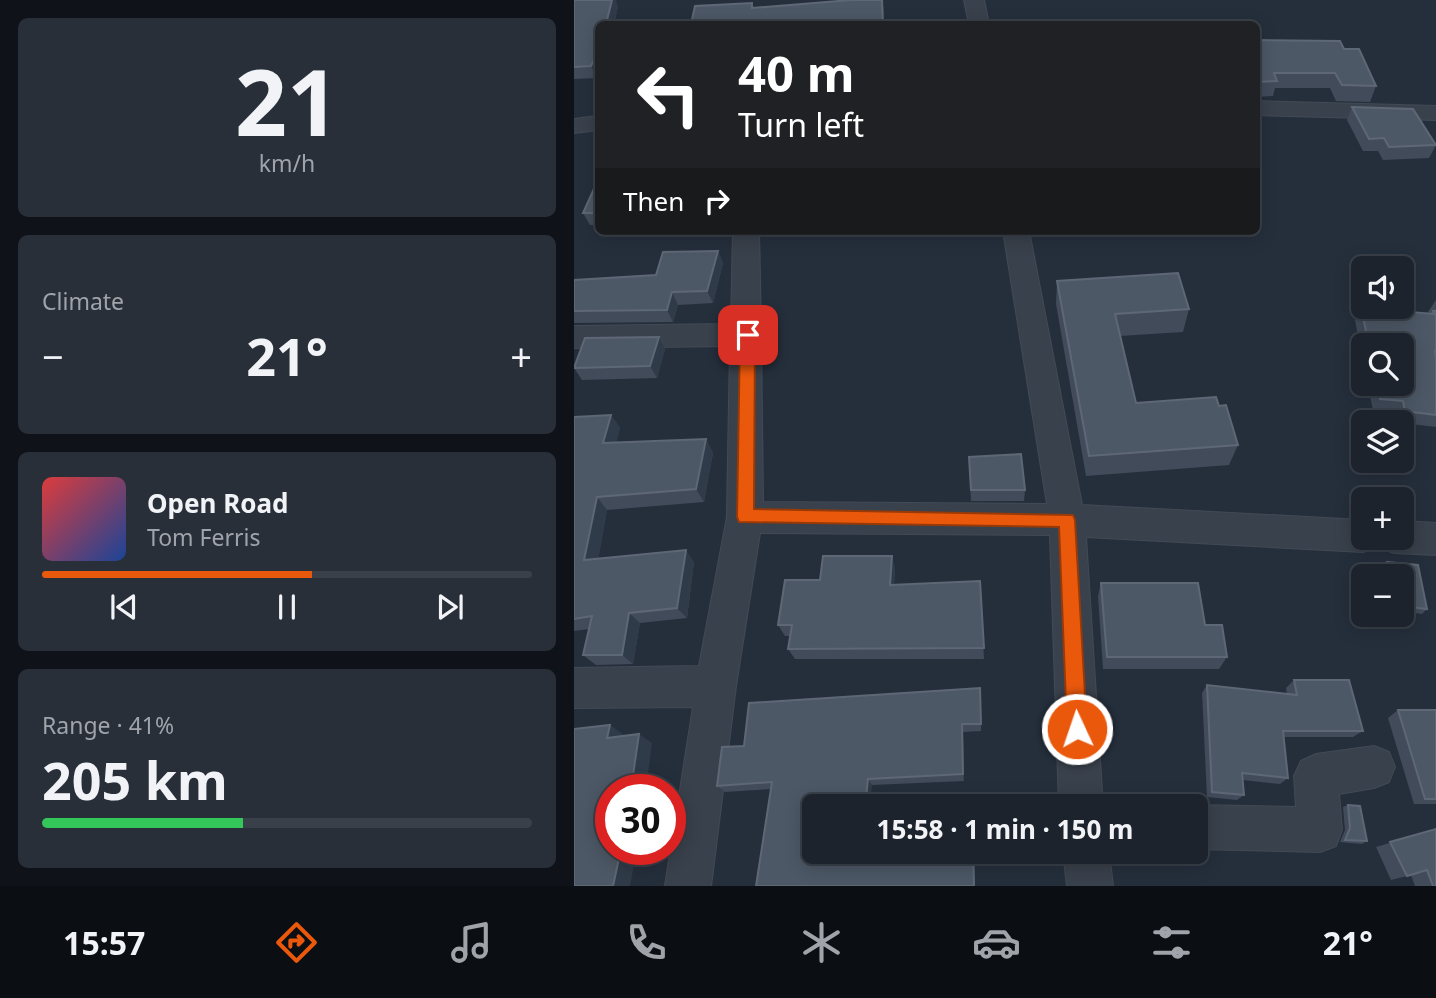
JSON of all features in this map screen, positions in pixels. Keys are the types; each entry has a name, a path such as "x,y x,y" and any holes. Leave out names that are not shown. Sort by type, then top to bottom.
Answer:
{"street":[{"path":"974,0 978,21"},
{"path":"1260,108 1436,113"},
{"path":"574,126 595,123"},
{"path":"688,886 716,686 745,517 748,335 746,235"},
{"path":"1017,235 1067,520 1080,794"},
{"path":"574,337 748,335"},
{"path":"745,517 1067,520 1351,535"},
{"path":"1414,538 1436,539"},
{"path":"574,688 716,686"},
{"path":"1208,827 1320,830 1316,776 1374,767"},
{"path":"1087,864 1090,886"}],"building":[{"path":"574,0 612,0 607,21 595,21 595,58 591,66 574,67"},
{"path":"882,0 883,21 692,21 695,6 752,3 752,8"},
{"path":"1260,40 1340,41 1344,49 1359,49 1376,86 1342,85 1335,73 1274,73 1277,81 1260,82"},
{"path":"1352,107 1413,109 1436,145 1389,147 1384,138 1369,139"},
{"path":"595,187 595,213 583,213"},
{"path":"718,251 707,291 672,292 667,310 574,311 574,280 656,275 663,252"},
{"path":"1178,273 1189,309 1115,314 1136,403 1216,397 1219,406 1226,405 1238,445 1089,456 1057,281"},
{"path":"1433,311 1436,311 1436,415 1405,410 1403,401 1380,399 1379,396 1414,396 1414,333 1366,333 1363,319 1414,319 1414,312 1434,314"},
{"path":"659,337 650,366 574,368 585,338"},
{"path":"611,415 603,443 706,439 696,489 597,497 584,560 686,550 677,608 629,613 622,655 583,655 592,616 574,619 574,417"},
{"path":"1021,454 1025,490 971,490 969,457"},
{"path":"823,556 892,556 890,585 980,581 984,648 788,649 792,625 778,625 785,580 820,580"},
{"path":"1414,565 1418,565 1427,609 1414,607"},
{"path":"1101,583 1198,583 1205,625 1222,625 1227,657 1107,657"},
{"path":"1294,680 1349,680 1363,731 1283,731 1288,778 1242,773 1244,795 1212,792 1207,685 1297,695"},
{"path":"980,688 981,724 962,724 963,774 868,779 866,794 802,794 802,864 973,864 974,886 756,886 772,782 717,786 722,747 744,746 749,703"},
{"path":"1398,710 1436,710 1436,799 1425,799"},
{"path":"610,725 607,738 639,734 633,774 595,774 595,865 618,865 613,886 574,886 574,729"},
{"path":"1348,805 1360,806 1367,841 1345,840 1350,828"},
{"path":"1436,829 1436,886 1433,886 1427,870 1407,876 1390,842"}],"route":[{"path":"748,335 745,517 1067,520 1077,729"}]}
